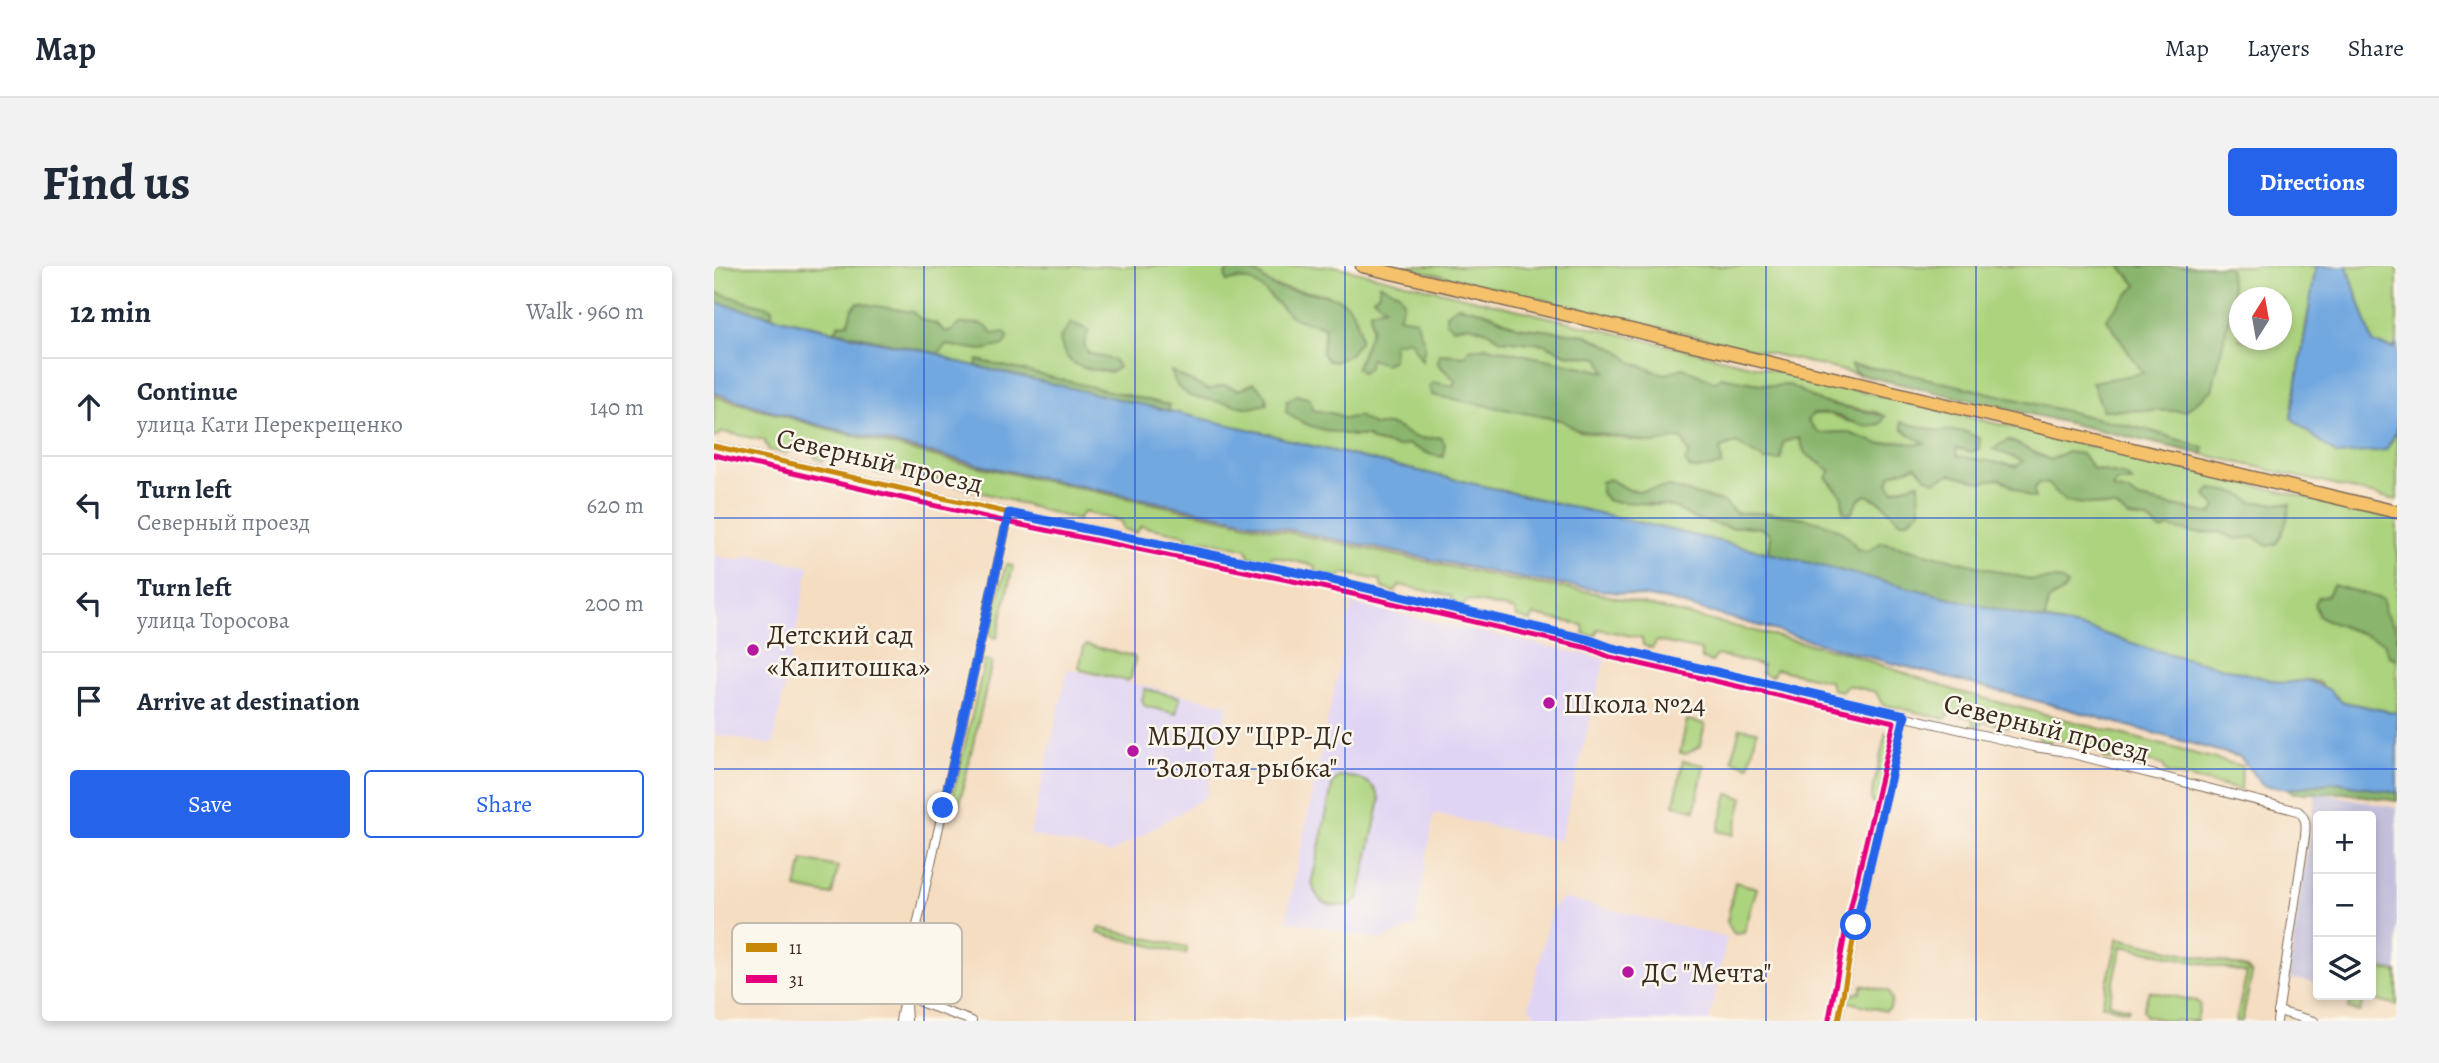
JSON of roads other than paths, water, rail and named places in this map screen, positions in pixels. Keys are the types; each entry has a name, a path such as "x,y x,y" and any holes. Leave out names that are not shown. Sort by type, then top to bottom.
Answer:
{"main road":[{"path":"1362,266 2397,512"}],"street":[{"name":"Северный проезд","path":"714,446 1009,513 1324,578 1579,637 1612,648 2034,747 2061,751 2298,811 2306,822 2305,836 2278,1011"},
{"path":"918,923 1009,513"},
{"path":"1838,1021 1856,925 1905,715"},
{"path":"925,1004 972,1021"},
{"path":"2277,1021 2278,1011 2314,1021"}],"water":[{"path":"2316,266 2347,266 2373,343 2394,348 2397,342 2397,431 2386,450 2337,455 2291,418"},
{"path":"714,302 2028,617 2093,630 2150,649 2283,683 2308,680 2330,690 2344,702 2397,713 2397,793 2335,782 2287,789 2262,785 2240,757 1667,600 1519,578 980,465 815,424 714,393"}],"place":[{"name":"Детский сад «Капитошка»","path":"753,650"},
{"name":"Школа №24","path":"1549,703"},
{"name":"МБДОУ \"ЦРР-Д/с \"Золотая рыбка\"","path":"1133,751"},
{"name":"ДС \"Мечта\"","path":"1628,972"}]}
